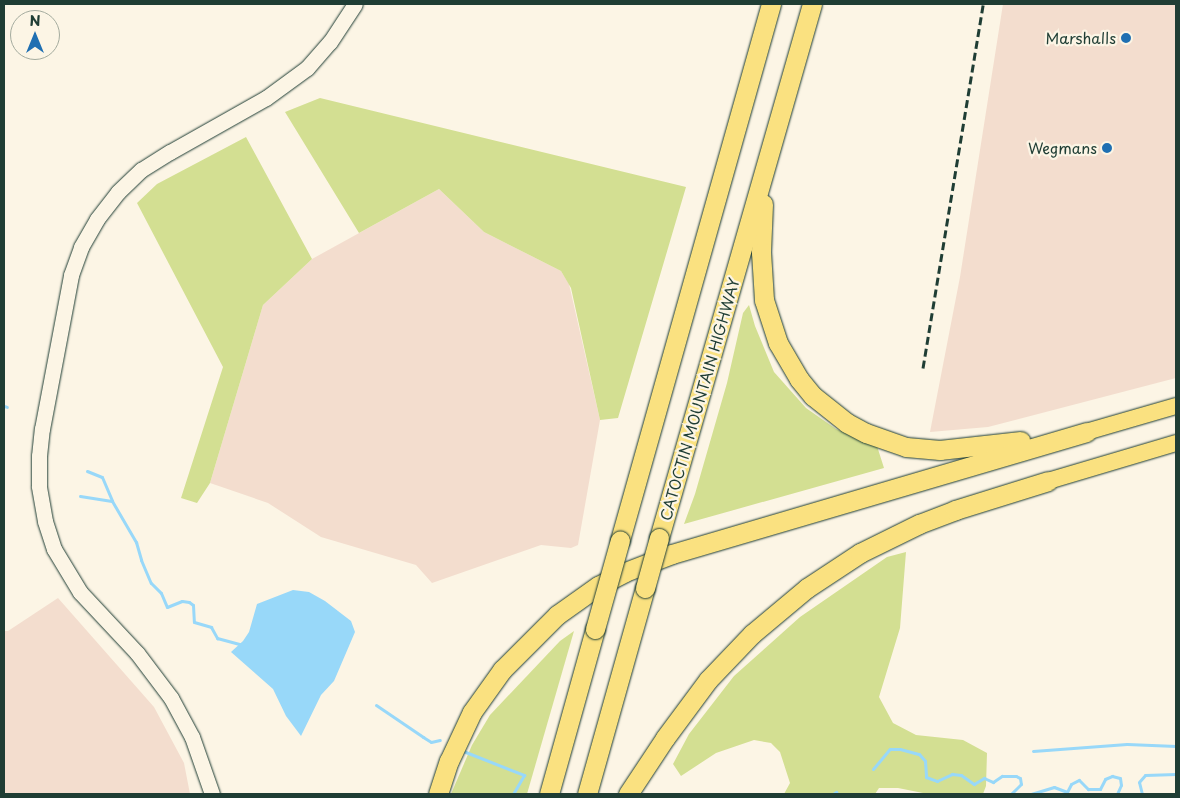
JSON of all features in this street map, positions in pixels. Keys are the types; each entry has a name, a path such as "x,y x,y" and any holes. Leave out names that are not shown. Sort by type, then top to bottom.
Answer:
{"highway":[{"path":"549,794 771,4"},
{"name":"CATOCTIN MOUNTAIN HIGHWAY","path":"587,794 812,4"},
{"path":"765,171 761,278 770,322 778,343 799,379 830,411 866,433 906,447 924,450 990,446 1086,432"},
{"path":"438,794 449,761 468,721 502,670 557,615 598,586 625,572 681,551 1086,432"},
{"path":"628,794 665,738 708,680 752,634 807,588 860,554 919,524 963,507 1048,481"}],"main road":[{"path":"1086,432 1176,406"},
{"path":"1048,481 1176,443"}],"street":[{"path":"212,794 192,737 171,698 137,653 80,592 54,549 45,521 39,486 39,456 42,429 71,275 81,247 97,219 118,192 142,170 170,152 266,98 307,68 330,42 355,4"}],"shaded area":[{"path":"1003,4 1176,4 1176,378 988,427 930,432 960,277"},
{"path":"439,189 484,232 561,271 569,284 600,420 578,545 571,548 541,545 432,583 416,565 321,537 268,503 210,483 263,305 312,259"},
{"path":"58,598 154,707 184,763 190,794 4,794 4,631 8,631"}],"green space":[{"path":"320,98 686,187 618,418 600,420 571,288 561,271 484,232 439,189 359,233 285,112"},
{"path":"246,137 312,259 263,305 210,483 197,503 181,498 223,367 137,203 157,184"},
{"path":"749,305 755,326 774,372 806,408 836,429 877,446 884,468 684,524 695,494 727,383 743,313"},
{"path":"906,552 900,628 879,697 893,723 916,735 963,740 987,753 986,786 983,794 928,794 898,788 879,788 875,794 784,794 790,783 780,752 771,743 754,740 716,753 681,776 673,764 689,734 734,676 800,617 887,557"},
{"path":"574,631 527,794 451,794 472,745 490,715 560,641"}],"water":[{"path":"293,590 309,592 325,601 351,621 355,632 334,681 321,695 301,736 286,716 273,689 231,652 243,641 249,632 257,604"}],"waterway":[{"path":"87,471 102,477 112,501 136,542 151,583 161,593 167,607 182,601 189,602 193,605 194,622 211,627 217,638 240,644"},
{"path":"80,496 112,501"},
{"path":"376,705 431,742 440,740"},
{"path":"1033,751 1127,744 1176,746"},
{"path":"873,769 890,749 900,749 919,754 925,761 926,777 937,781 952,774 961,775 974,784 984,778 993,782 1002,776 1016,776 1020,778 1021,784 1011,794"},
{"path":"463,751 524,775 513,794"},
{"path":"1142,794 1139,782 1145,775 1176,774"},
{"path":"1031,794 1054,787 1067,792 1071,784 1079,780 1088,789 1100,789 1105,779 1112,776 1120,778 1121,785 1117,794"}],"railway":[{"path":"923,368 983,4"}],"place":[{"name":"Marshalls","path":"1126,38"},
{"name":"Wegmans","path":"1107,148"}]}
